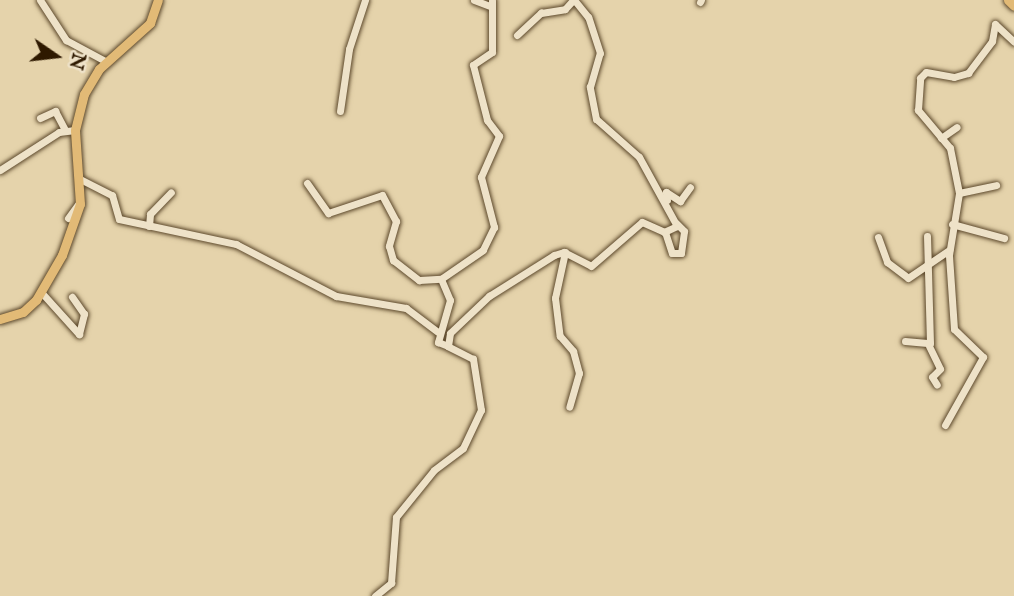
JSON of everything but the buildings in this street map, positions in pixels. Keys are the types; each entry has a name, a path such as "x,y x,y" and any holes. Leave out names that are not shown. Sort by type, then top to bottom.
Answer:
{"main road":[{"path":"0,319 23,312 41,292 74,229 80,200 80,179 70,130 91,80 150,23 158,0"},
{"path":"1008,0 1014,6"}],"street":[{"path":"40,0 66,40 107,62"},
{"path":"340,111 349,49 365,0"},
{"path":"307,183 328,213 382,195 397,221 389,246 393,260 419,281 441,279 483,250 494,227 481,177 499,136 487,120 473,65 492,52 491,3 474,0"},
{"path":"517,35 541,13 565,9 577,1 600,53 590,87 596,119 639,157 659,183 665,207 684,231 681,253 672,253 665,232 642,222 591,266 565,252"},
{"path":"945,425 983,357 954,329 949,250 959,194 950,148 918,110 922,74 962,77 992,41 995,24 1014,42"},
{"path":"0,170 70,130 55,111 40,118"},
{"path":"941,138 957,127"},
{"path":"80,179 112,194 119,219 236,244 336,296 406,308 437,331"},
{"path":"959,194 996,185"},
{"path":"665,207 666,192 680,201 690,187"},
{"path":"149,226 150,214 171,192"},
{"path":"68,218 80,200"},
{"path":"665,232 675,223"},
{"path":"952,224 1004,238"},
{"path":"927,236 929,346 940,369 932,377 937,385"},
{"path":"878,237 893,270 908,278 928,268 949,250"},
{"path":"448,346 450,333 489,296 565,252"},
{"path":"565,252 555,298 560,336 573,351 579,373 569,407"},
{"path":"375,596 391,583 396,517 433,470 463,448 481,410 477,366 438,342 437,331 450,300 441,279"},
{"path":"41,292 79,334 84,314 72,297"},
{"path":"905,341 929,346"}]}
